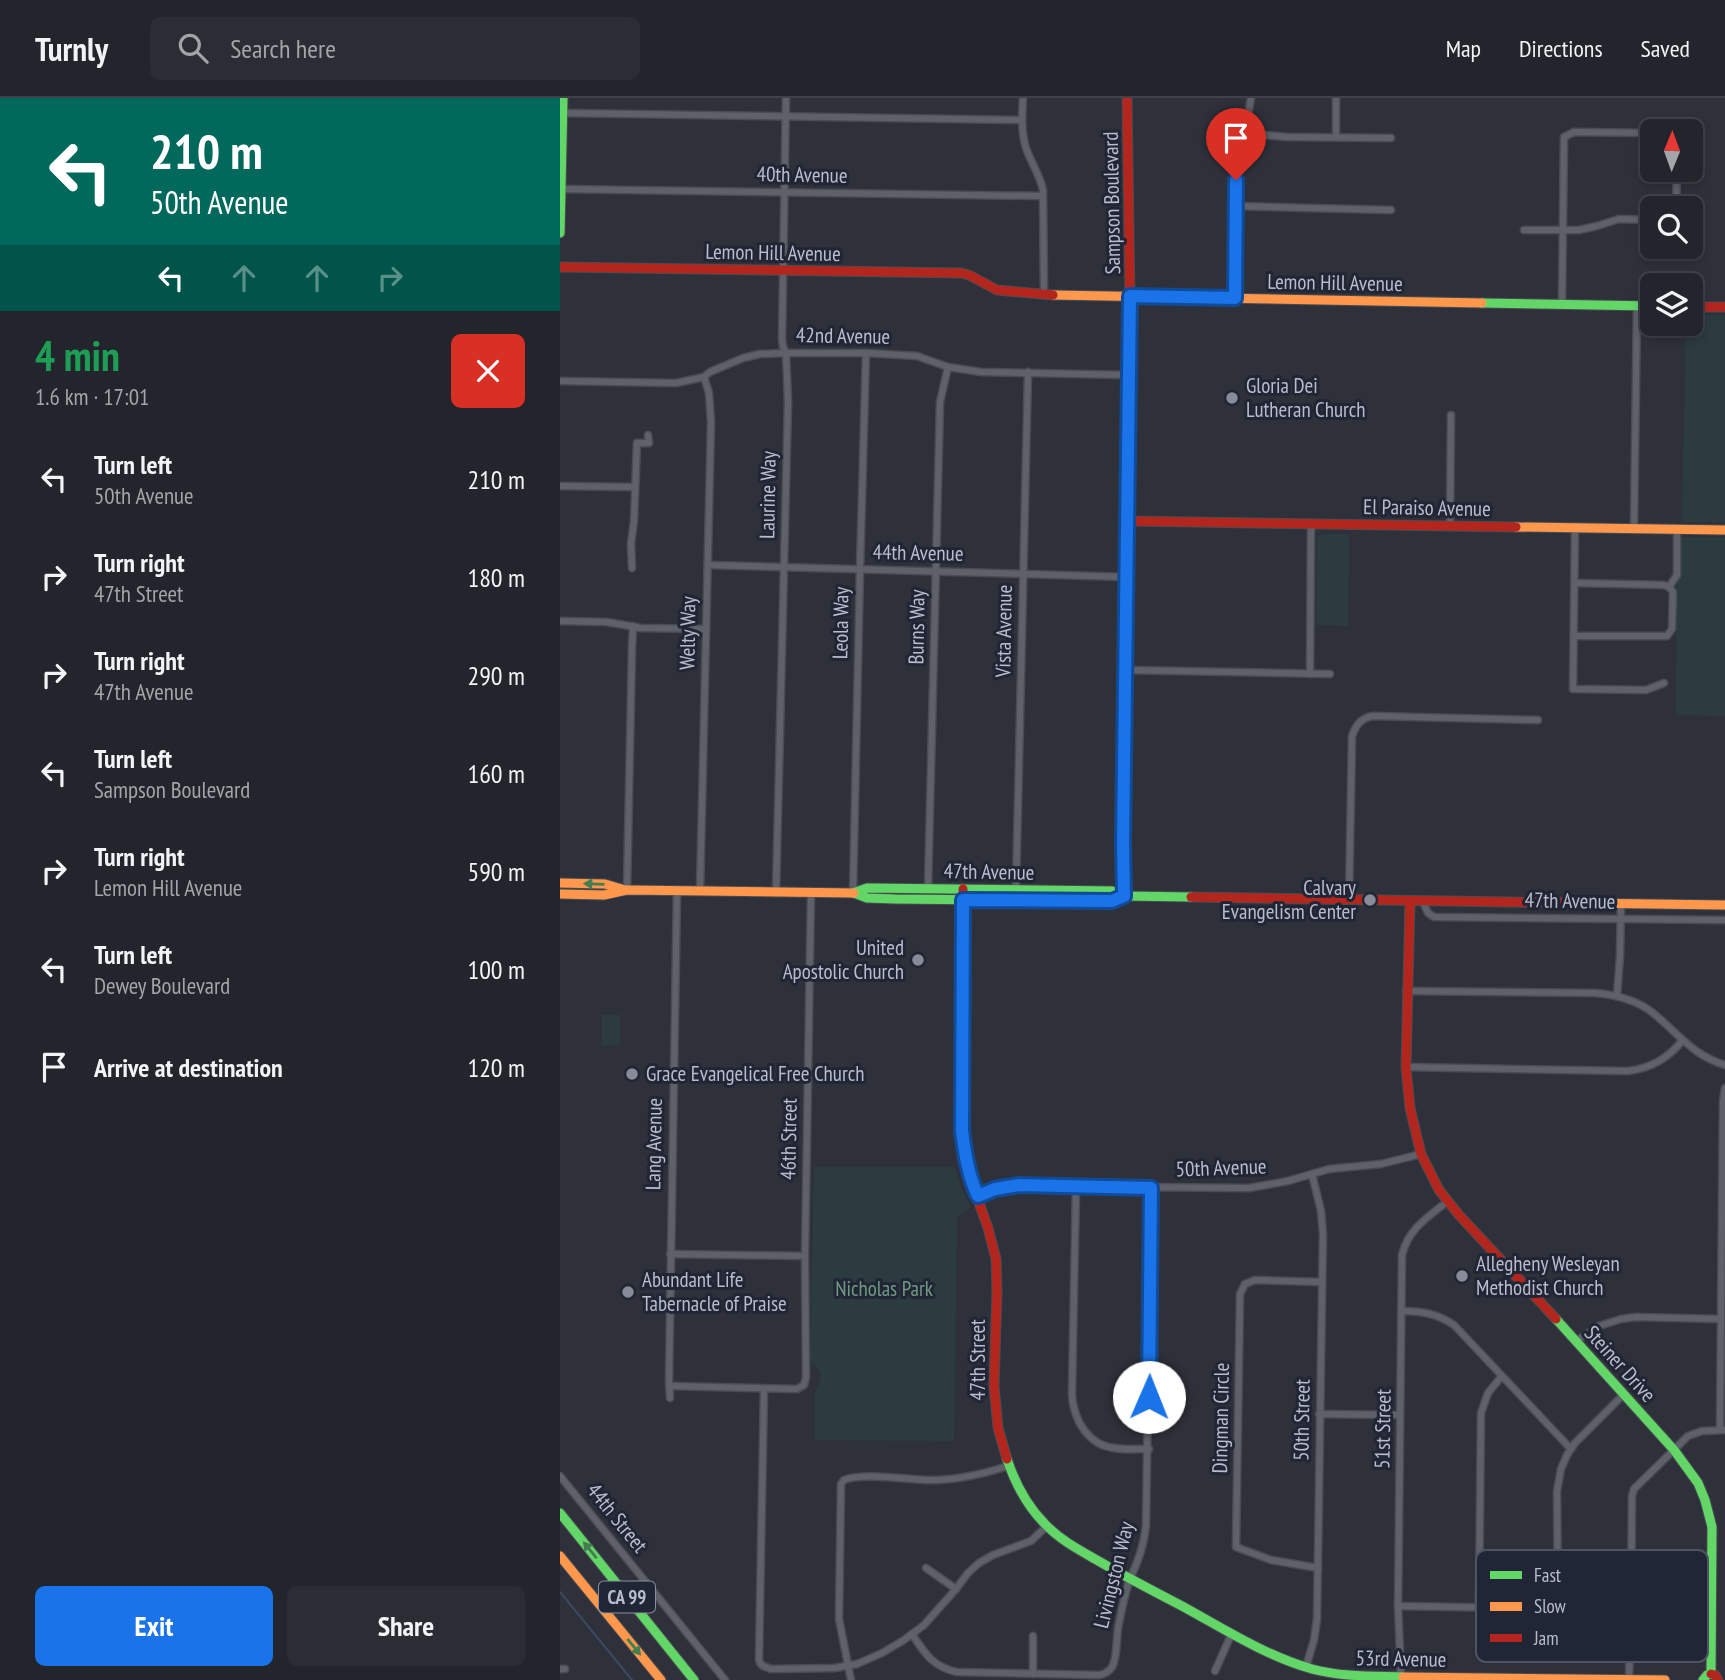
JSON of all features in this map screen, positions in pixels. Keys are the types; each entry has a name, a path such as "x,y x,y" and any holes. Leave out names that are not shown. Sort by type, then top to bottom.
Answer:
{"main road":[{"path":"560,233 563,98"},
{"name":"Sampson Boulevard","path":"1124,896 1130,296 1127,98"},
{"name":"Lemon Hill Avenue","path":"560,267 961,273 997,290 1044,295 1640,305"},
{"path":"1703,307 1725,307"},
{"name":"El Paraiso Avenue","path":"1128,521 1725,530"},
{"name":"47th Avenue","path":"560,883 605,884 627,890"},
{"name":"47th Avenue","path":"560,894 604,895 627,890 853,893 867,888 1112,891 1124,896 1423,902 1725,905"},
{"path":"867,898 882,894 922,894 928,889"},
{"name":"47th Street","path":"963,889 962,1131 966,1161 991,1232 996,1259 995,1409 1008,1466 1022,1494 1047,1526 1070,1545 1130,1580 1232,1633 1306,1667"},
{"name":"47th Avenue","path":"853,893 867,898 963,900 1112,901 1124,896"},
{"name":"Steiner Drive","path":"1409,901 1406,1066 1410,1108 1421,1154 1439,1190 1459,1215 1674,1450 1698,1483 1712,1528 1711,1678"},
{"name":"CA 99","path":"560,1513 694,1680"},
{"name":"CA 99","path":"560,1556 661,1680"},
{"name":"53rd Avenue","path":"1306,1667 1345,1676 1665,1680"}],"street":[{"name":"Laurine Way","path":"776,893 788,402 786,353 782,339 786,98"},
{"path":"1023,98 1024,141 1039,176 1043,197 1044,295"},
{"path":"1235,298 1236,154 1239,133 1248,115 1251,98"},
{"path":"1336,98 1336,137"},
{"path":"561,113 1022,120"},
{"path":"1562,303 1564,136 1574,132 1640,133"},
{"path":"1239,133 1287,137 1391,138"},
{"name":"40th Avenue","path":"561,189 1043,197"},
{"path":"1236,206 1391,210"},
{"path":"1524,230 1562,230 1597,226 1619,219 1640,220"},
{"path":"1634,528 1637,305"},
{"name":"42nd Avenue","path":"560,381 667,384 685,382 743,358 786,353 917,356 948,367 981,372 1129,375"},
{"name":"Leola Way","path":"853,893 866,353"},
{"name":"Burns Way","path":"928,889 940,402 948,367"},
{"name":"Vista Avenue","path":"1016,890 1028,372"},
{"name":"Welty Way","path":"700,891 712,422 704,376"},
{"path":"1450,525 1451,415"},
{"path":"632,568 637,443 649,443 648,435"},
{"path":"560,486 634,487"},
{"path":"1310,674 1311,524"},
{"path":"1575,527 1573,689 1646,690 1664,683"},
{"path":"1669,587 1677,575 1677,529"},
{"name":"44th Avenue","path":"708,565 1128,577"},
{"path":"1574,636 1667,636 1672,629 1674,592 1664,585 1575,583"},
{"path":"560,621 706,629"},
{"path":"627,890 634,626"},
{"path":"1126,670 1330,674"},
{"path":"1349,900 1353,736 1354,729 1360,722 1373,716 1538,720"},
{"name":"Lang Avenue","path":"670,1398 677,891"},
{"name":"46th Street","path":"764,1389 797,1389 804,1385 806,1377 805,1256 811,893"},
{"name":"47th Avenue","path":"1423,902 1434,917 1725,920"},
{"path":"1617,996 1621,904"},
{"path":"1406,991 1596,993 1617,996 1647,1009 1704,1057 1725,1065"},
{"path":"1406,1066 1628,1071 1659,1062 1682,1041"},
{"path":"1632,1550 1634,1489 1688,1436 1702,1431 1722,1430 1720,1319 1725,1088"},
{"name":"50th Avenue","path":"978,1196 995,1189 1019,1185 1249,1188 1343,1166 1381,1164 1421,1154"},
{"name":"50th Street","path":"1306,1667 1316,1629 1323,1226 1312,1174"},
{"path":"1076,1187 1072,1394 1074,1408 1086,1435 1098,1443 1111,1448 1149,1449"},
{"name":"Livingston Way","path":"912,1634 931,1660 950,1671 1099,1675 1106,1674 1111,1669 1122,1609 1146,1534 1151,1188"},
{"name":"51st Street","path":"1401,1677 1398,1606 1402,1262 1406,1241 1419,1223 1448,1201"},
{"path":"670,1254 805,1256"},
{"name":"Dingman Circle","path":"1318,1568 1271,1560 1236,1547 1240,1294 1242,1288 1255,1280 1322,1282"},
{"path":"1402,1311 1428,1312 1460,1330 1571,1449"},
{"path":"1576,1341 1599,1326 1621,1318 1720,1319"},
{"path":"1479,1550 1480,1420 1485,1400 1501,1377"},
{"path":"670,1386 764,1389 759,1659 763,1666 771,1669 848,1667 882,1653 924,1625 979,1563 1031,1541 1047,1526"},
{"path":"1558,1550 1557,1491 1561,1469 1571,1449 1623,1395"},
{"path":"1319,1413 1400,1415"},
{"path":"851,1680 839,1611 841,1484 844,1480 859,1477 952,1479 979,1475 1008,1466"},
{"name":"44th Street","path":"560,1476 725,1680"},
{"path":"926,1568 956,1589"},
{"path":"1398,1606 1476,1608"},
{"path":"1215,1671 1232,1633"},
{"path":"1033,1674 1034,1636"}],"green space":[{"path":"1703,315 1725,315 1725,522 1682,522 1686,336 1703,336"},
{"path":"1323,534 1349,534 1348,626 1316,625 1317,538"},
{"path":"1677,537 1725,537 1725,716 1676,715"},
{"path":"602,1015 620,1015 620,1045 602,1046"},
{"name":"Nicholas Park","path":"814,1167 955,1167 971,1207 957,1217 954,1441 815,1440 815,1393 821,1375 810,1361"}],"waterway":[{"path":"560,1592 632,1680"}],"traffic: fast":[{"path":"560,233 563,98"},
{"path":"1482,303 1640,306"},
{"path":"853,893 867,888 1112,891 1124,896 1191,897"},
{"path":"854,893 867,898 895,899 1112,901 1124,896"},
{"path":"1556,1319 1674,1450 1698,1483 1712,1527 1711,1674"},
{"path":"1007,1459 1022,1494 1045,1524 1058,1536 1122,1574 1246,1641 1295,1664 1357,1676 1403,1677"},
{"path":"560,1513 694,1680"},
{"path":"1703,1680 1711,1674"}],"traffic: slow":[{"path":"1053,295 1482,303"},
{"path":"1516,527 1725,530"},
{"path":"1124,896 1126,575"},
{"path":"560,883 605,884 625,890"},
{"path":"560,894 604,895 627,890 854,893"},
{"path":"1579,903 1725,905"},
{"path":"560,1556 661,1680"},
{"path":"1403,1677 1665,1680"}],"traffic: jam":[{"path":"1126,575 1130,296 1127,98"},
{"path":"560,267 961,273 997,290 1053,295"},
{"path":"1703,307 1725,307"},
{"path":"1128,521 1516,527"},
{"path":"963,889 962,1131 970,1178 996,1259 994,1386 998,1428 1007,1459"},
{"path":"1191,897 1579,903"},
{"path":"1410,901 1406,1067 1410,1108 1421,1154 1439,1190 1459,1215 1556,1319"},
{"path":"1711,1674 1718,1680"}],"place":[{"name":"Gloria Dei Lutheran Church","path":"1232,398"},
{"name":"Calvary Evangelism Center","path":"1370,900"},
{"name":"United Apostolic Church","path":"918,960"},
{"name":"Grace Evangelical Free Church","path":"632,1074"},
{"name":"Allegheny Wesleyan Methodist Church","path":"1462,1276"},
{"name":"Abundant Life Tabernacle of Praise","path":"628,1292"}],"route":[{"path":"1149,1397 1151,1188 1019,1185 995,1189 978,1196 974,1189 966,1161 962,1131 963,900 1112,901 1124,896 1130,296 1235,298 1236,180"}]}
